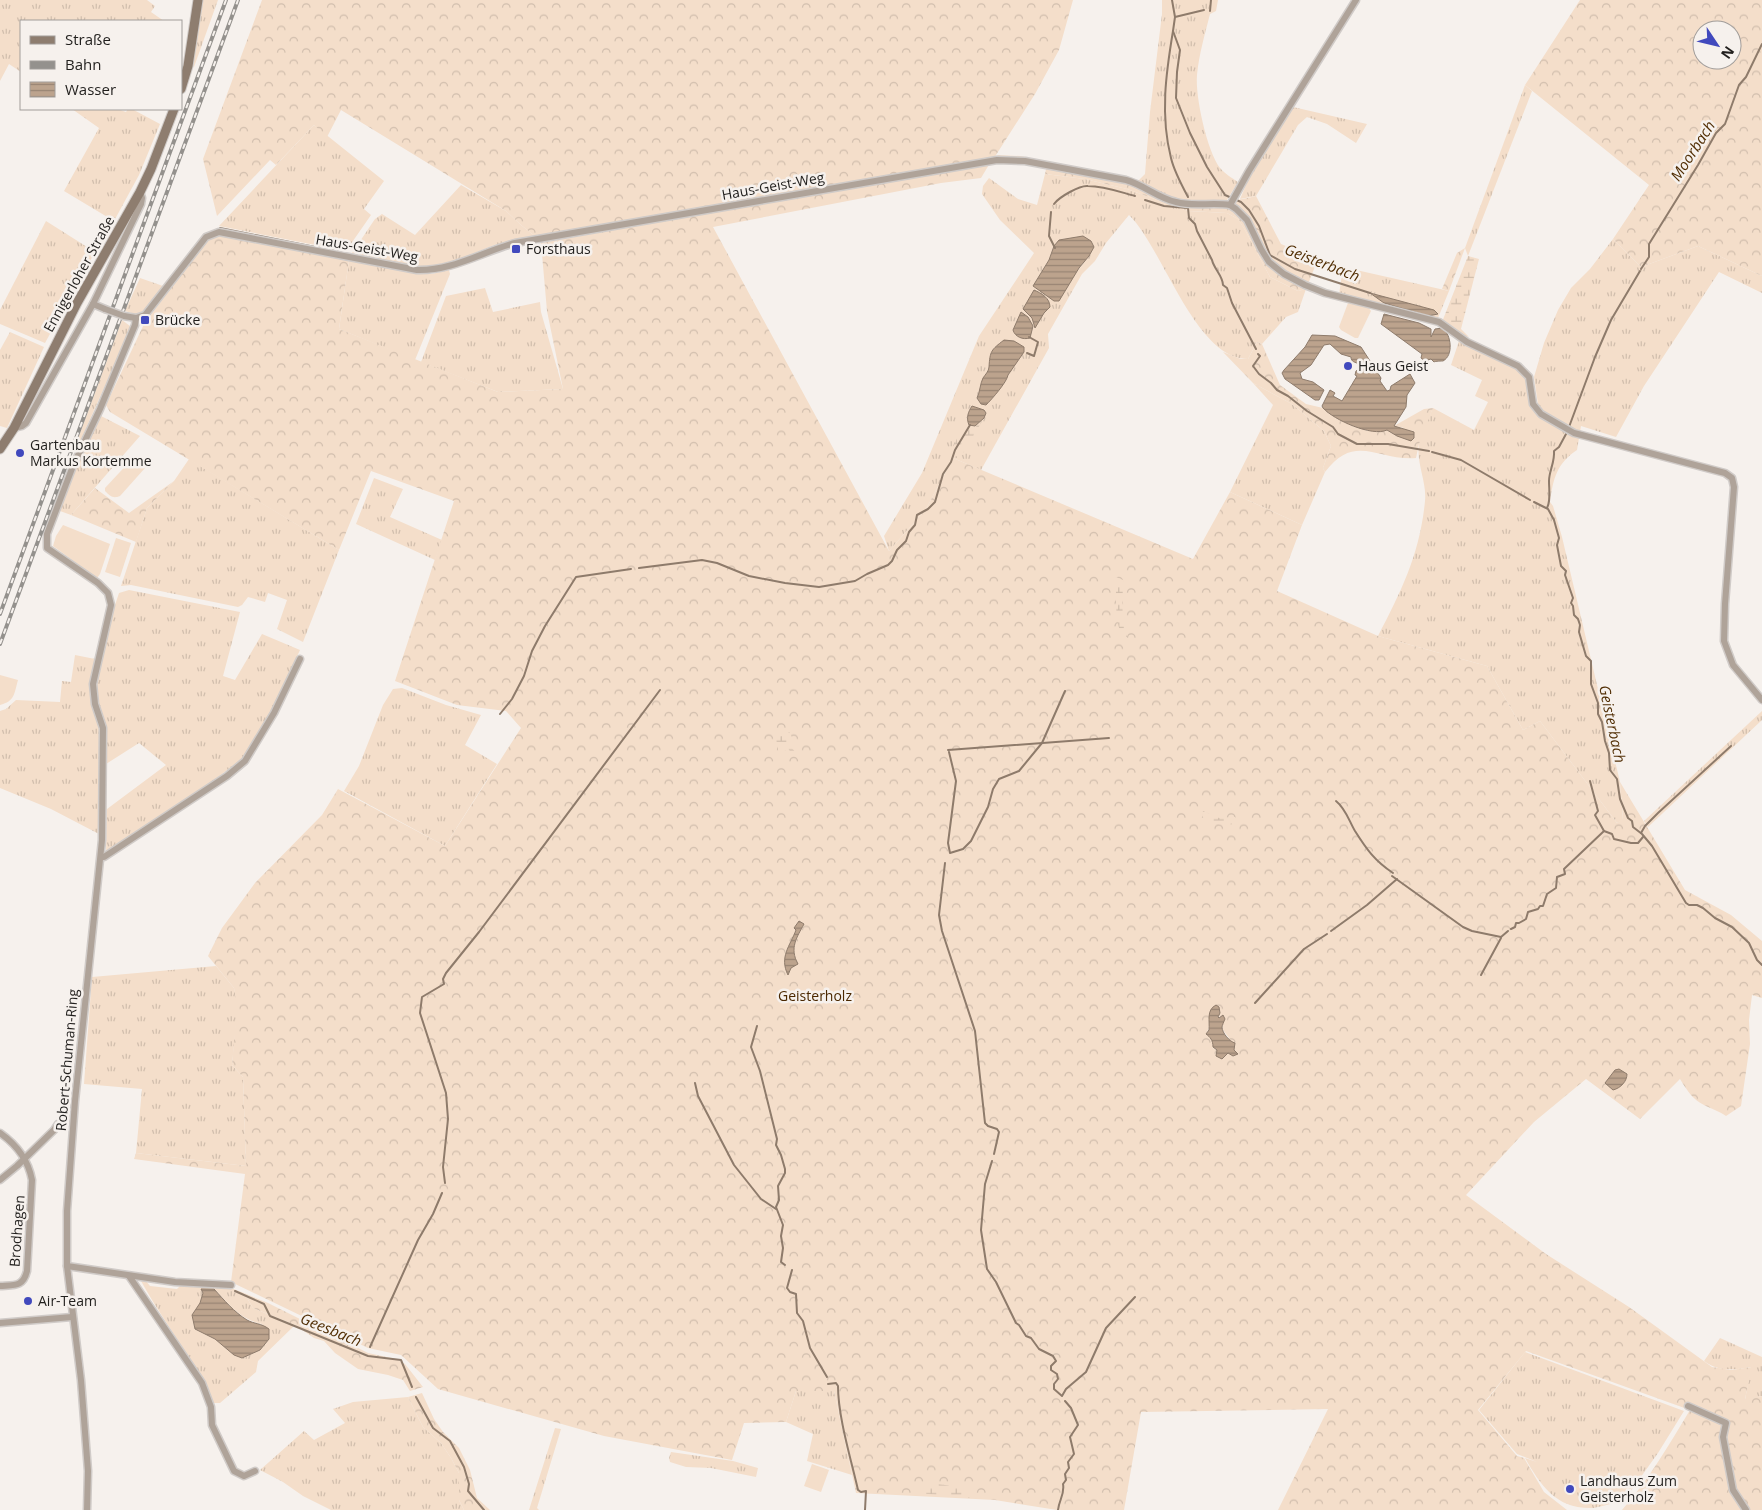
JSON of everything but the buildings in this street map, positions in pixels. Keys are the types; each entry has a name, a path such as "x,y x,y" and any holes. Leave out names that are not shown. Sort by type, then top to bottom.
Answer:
{"main road":[{"path":"182,87 188,66 198,0"},
{"name":"Ennigerloher Straße","path":"0,449 14,428 76,303 140,192 174,110"}],"street":[{"path":"1356,0 1232,200 1236,209 1247,220 1269,262 1294,280 1325,293 1439,322 1454,334 1484,351 1518,366 1529,376 1533,404 1540,414 1574,433 1725,473 1732,478 1734,487 1724,641 1732,665 1762,700"},
{"name":"Haus-Geist-Weg","path":"136,318 145,315 206,236 220,232 417,270 432,270 453,266 489,251 515,243 997,160 1025,162 1126,180 1137,183 1166,199 1184,204 1232,200"},
{"path":"14,428 26,423 93,304 140,204 142,198 140,192"},
{"path":"93,304 124,316 136,318"},
{"name":"Robert-Schuman-Ring","path":"87,1510 88,1471 81,1380 67,1266 67,1211 73,1125 101,857 103,728 95,704 93,684 111,605 108,593 98,583 47,548 47,534 73,466 112,381 135,325 136,318"},
{"path":"101,857 104,857 219,781 245,761 274,713 300,660"},
{"path":"0,1180 24,1159 58,1124"},
{"path":"0,1133 12,1142 24,1159"},
{"name":"Brodhagen","path":"0,1286 21,1283 28,1271 32,1180 24,1159"},
{"path":"67,1266 175,1282 231,1285"},
{"path":"128,1276 202,1383 211,1407 212,1425 234,1471 244,1476 255,1471"},
{"path":"0,1323 72,1317"},
{"path":"1688,1406 1726,1422 1723,1436 1734,1490 1746,1510"}],"green space":[{"path":"0,0 147,0 155,6 151,12 163,20 20,20 20,71 9,64 0,81"},
{"path":"202,0 218,0 194,67 192,64"},
{"path":"262,0 1073,0 1059,50 1035,94 994,158 536,237 506,211 341,110 327,137 314,125 276,165 270,160 217,216 203,159"},
{"path":"1162,0 1218,0 1216,11 1210,14 1204,37 1198,67 1197,84 1206,137 1215,160 1226,174 1238,182 1225,203 1177,200 1150,189 1138,181 1145,174"},
{"path":"1580,0 1762,0 1762,276 1698,246 1641,267 1613,239 1649,185 1525,85"},
{"path":"1525,85 1532,91 1468,256 1465,248"},
{"path":"1293,107 1367,124 1356,143 1327,124 1307,117 1298,125 1256,196 1240,199 1252,171"},
{"path":"73,110 120,110 126,112 127,110 134,110 160,124 139,175 114,221 64,191 99,128"},
{"path":"314,125 384,181 364,209 371,215 346,251 219,226"},
{"path":"996,155 1020,156 1127,178 1169,198 1185,202 1216,203 1256,196 1281,244 1318,259 1306,289 1298,291 1270,277 1238,219 1227,213 1188,211 1127,189 1085,179 1045,174 1046,169 1014,162"},
{"name":"Geisterholz","path":"990,163 981,178 941,183 713,227 889,551 926,509 953,458 1193,559 1230,492 1302,525 1277,591 1378,636 1487,666 1523,730 1540,721 1617,823 1623,819 1620,782 1685,890 1731,915 1762,941 1762,998 1752,995 1749,1020 1750,1044 1741,1106 1726,1116 1696,1100 1680,1079 1640,1119 1586,1079 1534,1122 1466,1195 1546,1254 1629,1307 1712,1367 1731,1370 1752,1367 1745,1399 1762,1396 1762,1510 1622,1510 1650,1474 1690,1410 1526,1351 1478,1410 1517,1456 1524,1458 1544,1492 1567,1510 1278,1510 1328,1409 1141,1412 1124,1510 1057,1510 995,1500 856,1493 834,1391 796,1391 786,1422 744,1423 732,1460 604,1436 438,1389 401,1355 368,1348 231,1282 245,1174 134,1159 136,1153 246,1166 243,1077 232,1065 237,1005 234,988 208,956 222,928 255,883 322,815 338,789 445,846 521,728 506,711 457,705 395,681 454,501 371,471 339,550 110,412 106,405 144,324 208,239 216,234 349,260 339,329 498,392 563,389 547,311 541,243","holes":["1213,1007 1219,1009 1220,1013 1217,1016 1221,1017 1223,1030 1234,1045 1234,1050 1224,1057 1213,1048 1213,1043 1207,1032 1211,1010"]},
{"path":"1045,174 1085,179 1127,189 1188,211 1227,213 1238,219 1270,277 1298,291 1306,289 1298,312 1286,317 1262,344 1257,342 1248,359 1229,354 1212,341 1196,322 1142,231 1129,215 1106,243 1095,261 1082,274 1048,334 1049,348 981,470 953,458 926,509 889,551 884,536 922,473 979,336 1034,253 1000,220 982,194 983,186 989,178 1018,199 1037,205","holes":["1054,246 1089,256 1054,301 1047,295 1039,276 1049,260"]},
{"path":"461,185 506,211 536,237 494,245 460,259 433,266 417,267 352,253 375,219 382,214 415,235"},
{"path":"46,221 95,252 45,343 0,324 0,310"},
{"path":"1613,239 1641,267 1698,246 1762,276 1762,293 1719,272 1644,386 1616,437 1581,426 1577,450 1560,466 1553,486 1550,502 1553,506 1562,537 1620,782 1623,820 1617,823 1540,721 1523,730 1487,666 1378,636 1409,571 1419,538 1423,520 1425,494 1418,451 1423,430 1433,408 1474,430 1488,402 1475,396 1482,380 1451,365 1459,341 1517,367 1528,377 1539,416 1552,417 1544,412 1538,404 1534,377 1544,343 1558,310 1571,288 1590,269"},
{"path":"1465,248 1449,291 1442,289 1457,253"},
{"path":"1468,256 1479,259 1461,329 1469,337 1455,332 1442,322"},
{"path":"349,260 416,274 432,274 449,270 450,274 415,360 339,329"},
{"path":"1343,267 1449,291 1438,318 1430,318 1339,295"},
{"path":"140,278 163,286 143,312 135,314 125,311"},
{"path":"485,288 493,312 540,302 541,312 563,389 498,392 421,362 446,296"},
{"path":"1348,303 1368,307 1371,311 1358,338 1341,330 1339,327"},
{"path":"122,320 130,326 130,330 78,446 76,444"},
{"path":"10,332 44,347 7,428 0,426 0,350"},
{"path":"1257,342 1262,344 1280,385 1306,404 1323,408 1367,431 1387,430 1397,436 1404,428 1394,426 1424,409 1433,408 1419,444 1416,458 1402,458 1368,451 1357,451 1347,453 1336,460 1325,472 1323,468 1331,446 1324,431 1292,404 1253,383 1223,352 1241,359 1248,359"},
{"path":"1253,383 1292,404 1324,431 1331,446 1323,468 1325,472 1302,525 1230,492 1273,405"},
{"path":"968,414 984,418 962,455 957,458 952,457 950,454"},
{"path":"101,416 140,436 71,515 60,511 77,465"},
{"path":"133,458 145,468 120,496 110,496 105,491 105,488"},
{"path":"189,459 339,550 303,642 277,629 287,600 268,593 265,602 248,597 238,607 131,585 121,586 147,508 174,481"},
{"path":"374,478 403,489 390,517 442,540 435,560 356,524"},
{"path":"174,481 147,508 136,542 71,515 95,488 129,513"},
{"path":"63,525 110,544 97,578 53,546 56,536"},
{"path":"116,538 131,543 120,577 105,572"},
{"path":"1116,577 1123,580 1123,615 1128,636 1125,639 1119,629 1116,586 1113,583"},
{"path":"129,590 240,612 223,676 235,680 262,634 300,650 271,712 242,759 199,791 106,854 107,809 166,765 139,743 106,764 106,728 98,703 96,685 119,593"},
{"path":"75,655 95,659 89,686 100,729 99,834 51,809 0,788 0,711 6,709 16,700 60,702 62,681 71,682"},
{"path":"0,675 18,680 15,693 11,699 0,705"},
{"path":"402,688 446,705 481,715 465,745 497,764 445,846 344,791 359,766 383,705 393,689"},
{"path":"1762,711 1762,720 1648,827 1644,821"},
{"path":"785,731 790,733 793,740 790,746 796,753 796,757 788,749 782,752 778,750 778,743 776,741"},
{"path":"1203,811 1219,818 1235,817 1236,820 1234,824 1217,824 1205,819 1202,816"},
{"path":"216,966 234,988 238,1005 232,1065 243,1077 246,1166 136,1153 142,1089 84,1084 92,977"},
{"path":"141,1281 146,1281 150,1286 177,1289 181,1285 231,1288 244,1293 253,1308 295,1325 258,1361 256,1372 220,1403 213,1403 206,1387","holes":["214,1289 241,1315 262,1324 269,1339 260,1350 242,1358 234,1355 215,1339 195,1329 192,1315 200,1303 203,1293 201,1290"]},
{"path":"244,1293 368,1353 396,1359 405,1364 423,1387 410,1391 403,1380 358,1369 335,1353 324,1341 314,1338 295,1325 253,1308"},
{"path":"1720,1338 1762,1357 1762,1396 1745,1400 1751,1367 1721,1369 1704,1361"},
{"path":"1525,1352 1684,1411 1658,1453 1628,1495 1617,1491 1626,1495 1608,1505 1594,1508 1581,1508 1560,1500 1544,1487 1525,1458 1537,1462 1517,1454 1479,1410"},
{"path":"796,1391 834,1391 852,1475 807,1461 813,1434 786,1422"},
{"path":"422,1393 434,1419 443,1432 459,1448 470,1470 477,1498 490,1510 464,1510 459,1500 459,1473 441,1443 423,1427 408,1397"},
{"path":"408,1397 423,1427 441,1443 459,1473 459,1500 464,1510 331,1510 303,1496 283,1482 260,1470 304,1431 314,1440 345,1423 333,1409 353,1402"},
{"path":"555,1428 561,1429 537,1508 539,1510 529,1510"},
{"path":"671,1452 733,1461 758,1468 756,1477 711,1468 686,1467 670,1462"},
{"path":"812,1464 829,1470 821,1492 804,1486"},
{"path":"932,1483 971,1489 974,1496 972,1498 917,1493 918,1488"}],"water":[{"path":"1083,236 1091,241 1094,247 1059,301 1054,301 1033,286 1059,240"},
{"path":"1034,290 1047,298 1050,304 1050,307 1035,328 1032,318 1023,309"},
{"path":"1370,293 1434,310 1438,314 1428,316 1384,303"},
{"path":"1021,312 1028,317 1033,326 1030,338 1020,337 1013,330"},
{"path":"1384,314 1419,323 1431,329 1431,337 1435,329 1443,328 1448,335 1449,354 1443,361 1434,362 1431,359 1425,361 1421,358 1422,354 1381,324"},
{"path":"1312,335 1335,336 1361,347 1387,391 1390,390 1391,386 1410,374 1415,383 1407,395 1406,407 1394,426 1414,432 1414,438 1411,441 1387,430 1380,432 1354,426 1328,413 1323,408 1322,406 1330,390 1335,393 1333,396 1342,401 1357,376 1355,375 1356,371 1360,367 1359,364 1352,361 1351,357 1341,354 1330,344 1324,345 1311,365 1300,373 1302,379 1313,382 1324,390 1319,400 1315,400 1285,379 1282,373 1305,347"},
{"path":"1004,340 1014,341 1024,347 1024,352 995,395 986,405 981,404 977,398 982,380 989,368 991,354"},
{"path":"972,406 984,410 986,413 984,418 975,426 969,425 968,420"},
{"path":"799,921 804,924 794,948 798,964 791,968 788,975 785,957 796,930 794,928"},
{"path":"1216,1005 1219,1007 1220,1013 1218,1017 1223,1015 1225,1019 1222,1027 1223,1032 1235,1043 1234,1050 1238,1054 1233,1056 1228,1053 1222,1059 1216,1056 1217,1050 1213,1047 1211,1039 1206,1034 1209,1030 1211,1010"},
{"path":"1619,1069 1627,1074 1627,1077 1621,1086 1613,1090 1605,1083 1615,1070"},
{"path":"201,1289 214,1289 242,1317 269,1329 269,1339 260,1350 242,1358 234,1355 215,1339 195,1329 192,1315 200,1303 203,1293"}],"waterway":[{"name":"Geisterbach","path":"1172,0 1175,17 1173,31 1180,50 1176,98 1190,133 1207,167 1225,195 1241,202 1249,210 1259,226 1270,255 1295,269 1370,293"},
{"path":"1210,11 1211,0"},
{"path":"1175,17 1204,10"},
{"name":"Geisterbach","path":"1173,31 1166,78 1166,126 1172,163 1188,197"},
{"name":"Moorbach","path":"1641,269 1649,257 1649,244 1716,133 1725,124 1739,85 1746,77 1762,44"},
{"path":"1054,204 1060,198 1084,186 1106,188 1135,196"},
{"name":"Geisterbach","path":"1145,200 1164,206 1188,208 1189,218 1195,224 1222,279 1223,285 1227,288 1232,303 1256,349"},
{"path":"1051,212 1049,236 1055,248"},
{"path":"220,228 345,253"},
{"name":"Moorbach","path":"1569,427 1611,320 1640,271"},
{"path":"1027,353 1034,356 1038,342 1029,337"},
{"name":"Geisterbach","path":"1258,354 1260,356 1253,366 1259,374 1277,390 1333,427 1338,434 1357,444 1388,444 1429,451"},
{"path":"639,568 702,560 717,563 749,576 785,583 819,587 855,581 888,565 892,561 897,550 906,541 909,532 915,525 917,515 928,509 935,502 943,474 970,425"},
{"name":"Moorbach","path":"1547,508 1549,477 1554,459 1554,451 1559,447 1566,434"},
{"name":"Geisterbach","path":"1432,452 1461,460 1530,500"},
{"name":"Geisterbach","path":"1534,502 1548,509 1554,520 1559,538 1557,545 1561,566 1566,571 1565,575 1573,598 1571,603 1574,615 1580,625 1579,632 1586,656 1591,661 1591,684 1598,703 1598,714 1602,722 1609,753 1610,770 1617,779 1620,799 1628,818 1632,821 1633,827 1652,846 1686,903 1703,908 1715,918 1732,927 1749,943 1757,960 1762,965"},
{"path":"500,714 512,699 524,676 532,651 545,626 576,577 631,569"},
{"path":"445,1183 443,1167 448,1119 446,1093 420,1013 422,997 444,984 443,979 446,973 479,932 660,690"},
{"path":"949,752 956,781 948,843 950,853 963,849 971,841 999,779 1019,771 1042,743 1065,691"},
{"path":"948,750 1109,738"},
{"path":"1641,833 1658,813 1731,746"},
{"path":"1590,781 1598,811 1595,815 1604,831"},
{"path":"1336,801 1345,811 1355,831 1368,849 1381,864 1393,873"},
{"path":"1511,929 1515,927 1516,923 1526,919 1528,912 1543,906 1547,894 1556,888 1557,877 1565,874 1564,869 1604,831 1612,834 1614,839 1631,843 1638,843 1643,837"},
{"path":"945,863 939,915 942,931 975,1031 985,1123 999,1132 994,1154"},
{"path":"1392,876 1463,927 1472,931 1501,937 1508,931"},
{"path":"1331,931 1367,905 1397,879"},
{"path":"1255,1003 1304,949 1327,934"},
{"path":"1481,975 1501,938"},
{"path":"757,1026 751,1047 760,1071 777,1139 776,1145 785,1169 785,1173 778,1186 779,1200 776,1207 783,1225 781,1262 785,1265"},
{"path":"695,1083 698,1096 734,1165 761,1199 776,1209"},
{"path":"992,1161 985,1184 981,1230 987,1269 996,1282 1016,1323 1039,1349 1053,1356 1056,1361 1051,1366 1051,1370 1057,1374 1058,1379 1054,1384 1054,1389 1062,1396 1066,1389 1086,1372 1106,1328 1135,1297"},
{"path":"370,1347 418,1240 433,1214 442,1193"},
{"path":"792,1270 787,1288 790,1292 796,1294 797,1313 803,1321 810,1348 827,1377"},
{"name":"Geesbach","path":"235,1291 264,1304 270,1316 368,1356 401,1360 412,1387"},
{"path":"828,1384 836,1383 838,1386 842,1424 858,1490 861,1492 866,1491 865,1510"},
{"name":"Geesbach","path":"416,1397 433,1428 450,1441 464,1467 469,1484 468,1491 484,1510"},
{"path":"1058,1510 1063,1484 1066,1480 1065,1474 1069,1468 1068,1462 1074,1454 1070,1437 1078,1425 1071,1408 1065,1401"}],"railway":[{"path":"0,614 226,0"},
{"path":"0,644 238,0"}],"place":[{"name":"Forsthaus","path":"516,249"},
{"name":"Brücke","path":"145,320"},
{"name":"Haus Geist","path":"1348,366"},
{"name":"Gartenbau Markus Kortemme","path":"20,453"},
{"name":"Air-Team","path":"28,1301"},
{"name":"Landhaus Zum Geisterholz","path":"1570,1489"}]}
